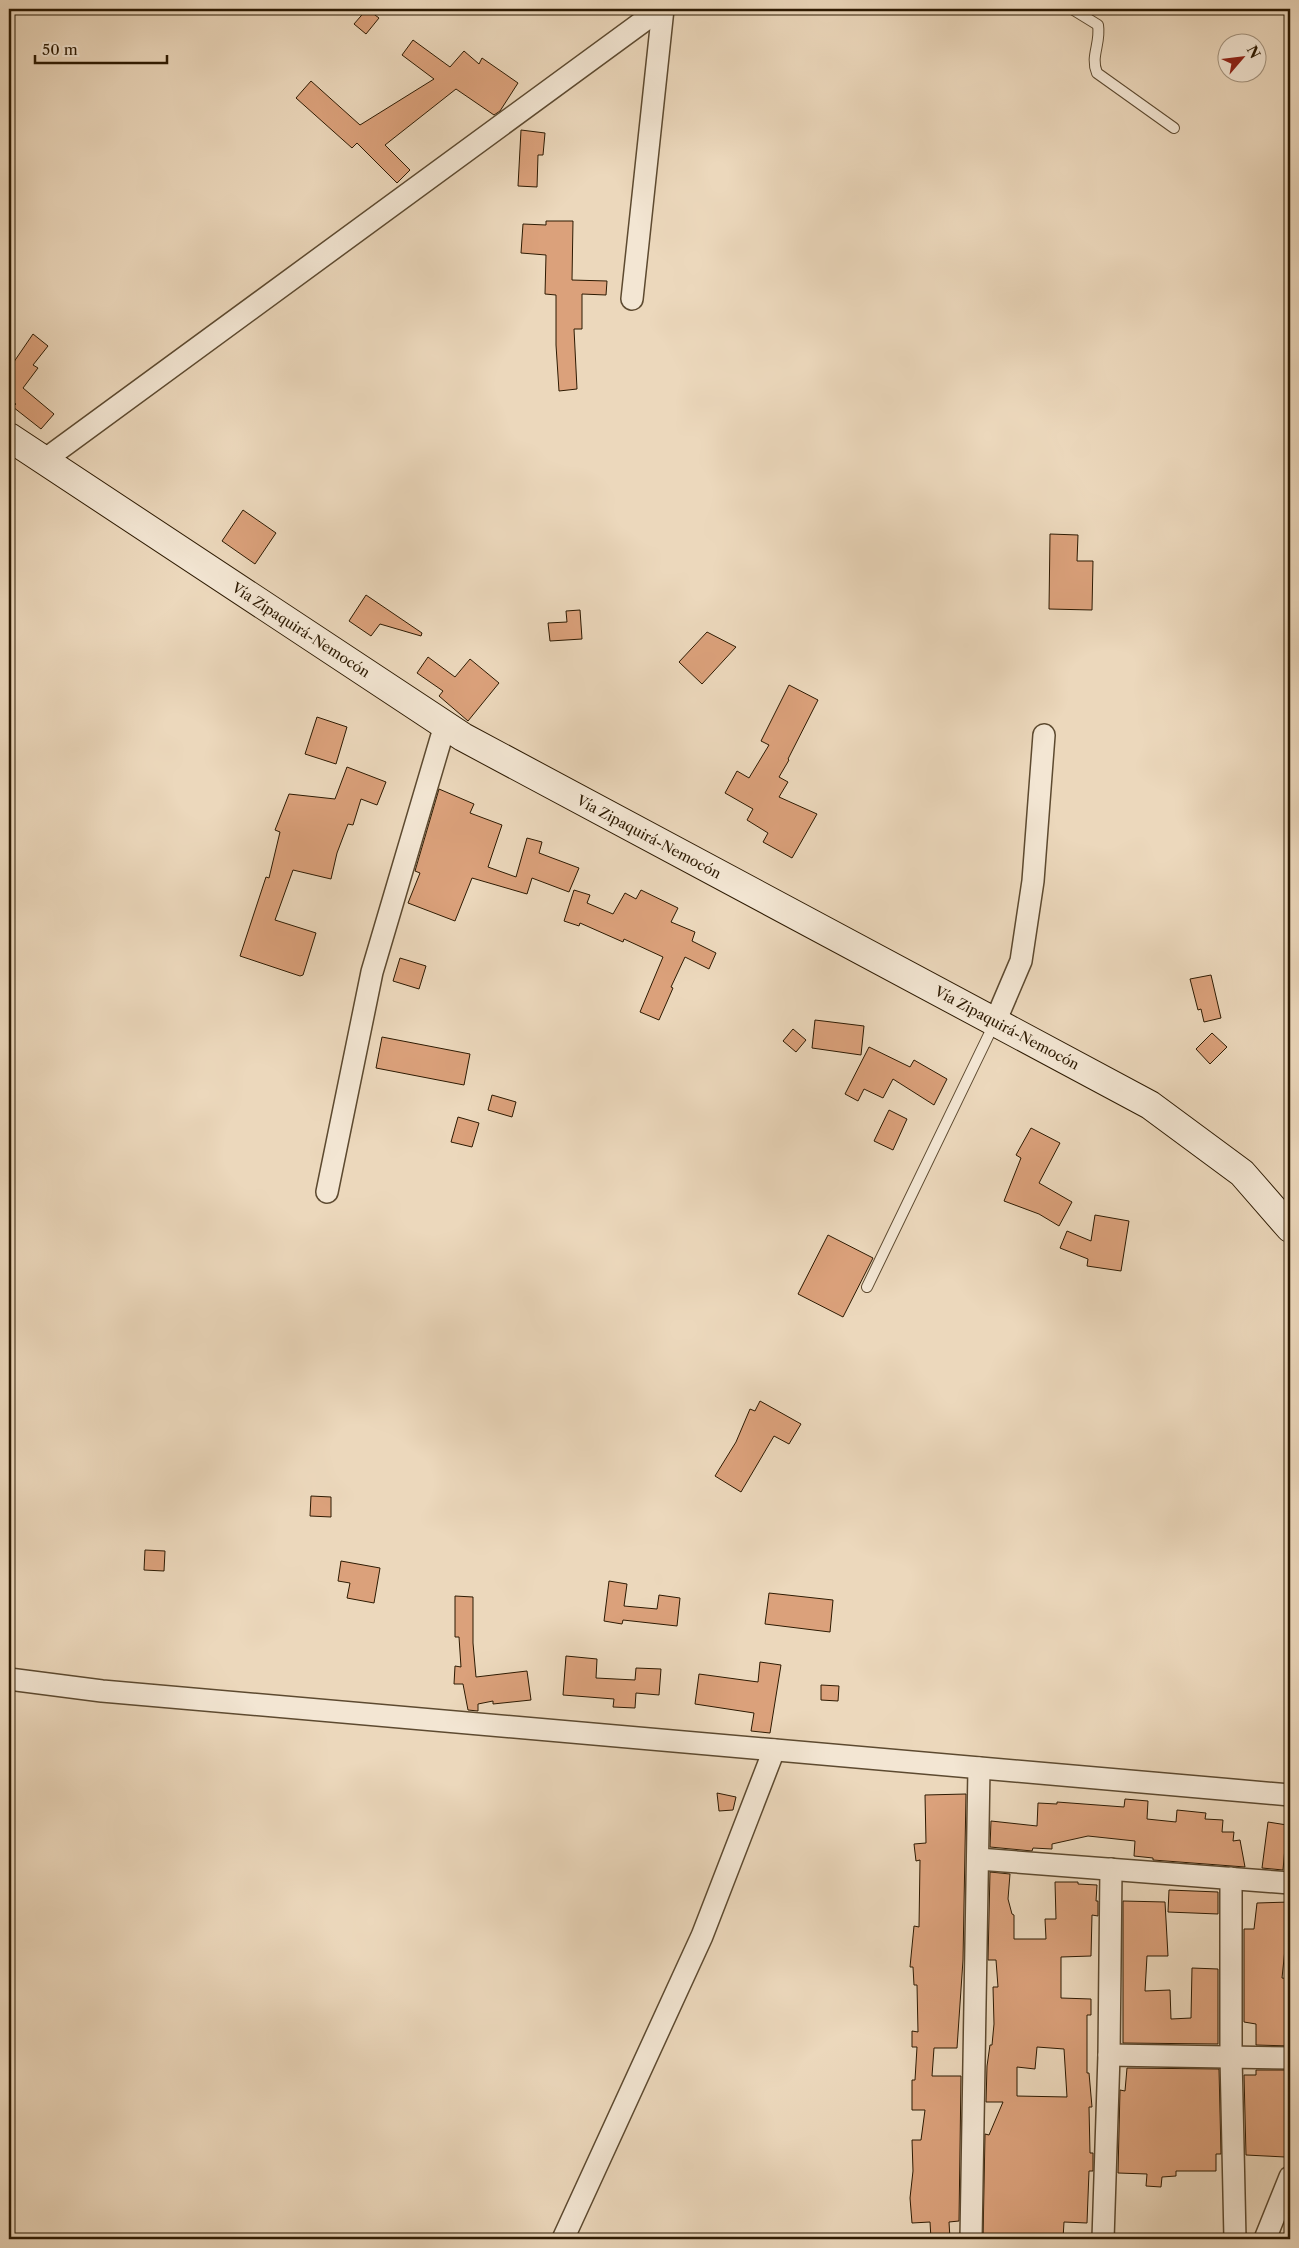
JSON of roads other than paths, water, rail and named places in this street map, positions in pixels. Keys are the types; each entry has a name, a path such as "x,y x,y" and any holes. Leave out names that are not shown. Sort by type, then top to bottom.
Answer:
{"main road":[{"name":"Vía Zipaquirá-Nemocón","path":"9,437 472,742 1150,1104 1242,1173 1290,1228"}],"street":[{"path":"632,299 661,9"},
{"path":"43,461 661,9"},
{"path":"327,1192 372,972 444,725"},
{"path":"995,1022 1021,961 1033,881 1044,735"},
{"path":"9,1679 102,1691 1290,1796"},
{"path":"563,2239 702,1936 774,1750"},
{"path":"971,2239 980,1768"},
{"path":"978,1858 1290,1883"},
{"path":"1103,2239 1110,2055 1111,1869"},
{"path":"1231,1878 1231,2057 1235,2239"},
{"path":"1110,2055 1290,2058"},
{"path":"1265,2239 1290,2177"}],"lane":[{"path":"1072,9 1098,24 1100,36 1093,63 1097,73 1174,128"},
{"path":"867,1287 995,1022"}]}
